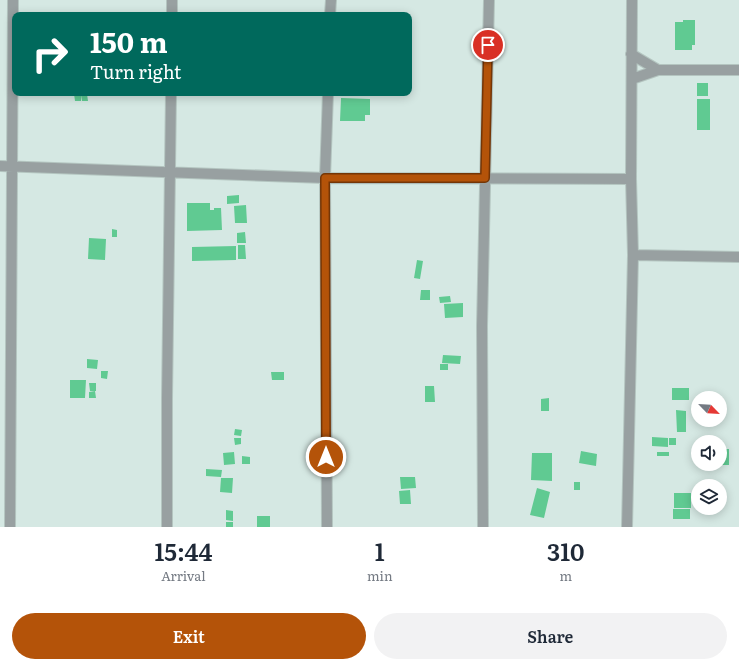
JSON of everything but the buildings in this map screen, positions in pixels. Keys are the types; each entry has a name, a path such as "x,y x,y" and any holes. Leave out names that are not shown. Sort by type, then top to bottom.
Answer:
{"street":[{"path":"13,0 13,12"},
{"path":"172,0 172,12"},
{"path":"330,0 330,12"},
{"path":"483,527 482,326 489,0"},
{"path":"627,527 633,255 631,179 632,0"},
{"path":"632,54 658,70"},
{"path":"632,79 658,70 739,70"},
{"path":"10,527 12,96"},
{"path":"167,527 171,96"},
{"path":"327,527 325,178 328,96"},
{"path":"0,166 325,178 631,179"},
{"path":"633,255 739,257"}],"route":[{"path":"326,457 325,178 485,178 488,45"}]}
